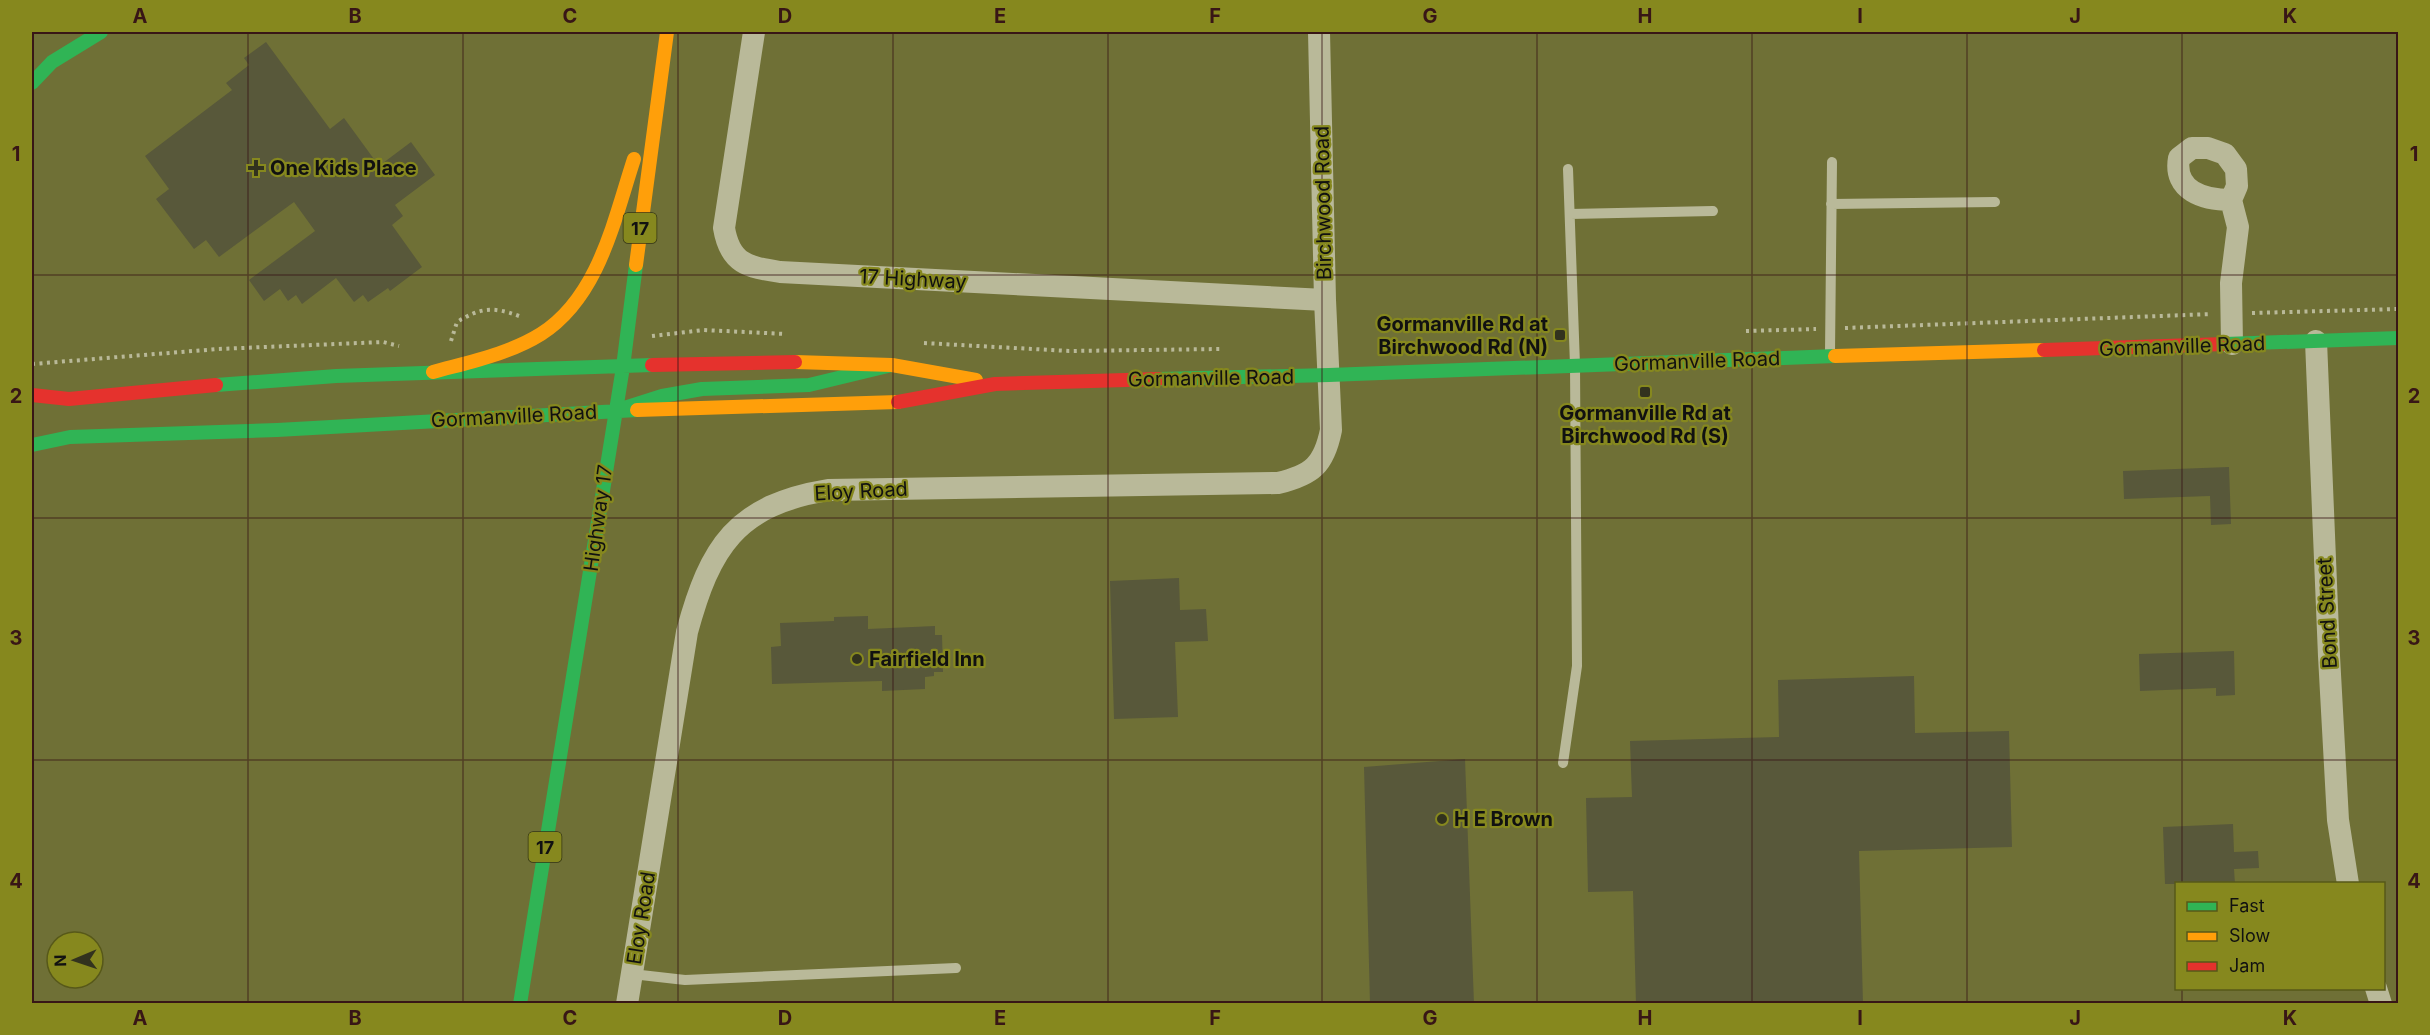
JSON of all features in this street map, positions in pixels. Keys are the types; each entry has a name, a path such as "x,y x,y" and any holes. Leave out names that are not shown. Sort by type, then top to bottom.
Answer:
{"main road":[{"path":"32,83 52,62 101,32"},
{"name":"Highway 17","path":"520,1004 623,367 667,32"},
{"path":"433,372 507,350 551,327 568,311 590,283 658,90"},
{"name":"Gormanville Road","path":"33,447 70,437 277,430 615,411 890,404 995,384 1329,375 2398,338"},
{"name":"Gormanville Road","path":"32,395 69,399 257,381 715,362 892,365 995,384"},
{"path":"615,411 662,396 702,389 809,385 892,365"}],"street":[{"name":"17 Highway","path":"754,32 724,228 726,242 733,255 742,263 780,272 1325,300"},
{"name":"Birchwood Road","path":"1319,32 1325,300 1329,375"},
{"path":"2231,200 2238,226 2230,314 2232,344"},
{"name":"Bond Street","path":"2316,341 2338,820 2348,882"},
{"name":"Eloy Road","path":"627,1004 687,632 705,575 718,552 752,516 774,503 828,490 1278,483 1300,478 1317,466 1327,450 1331,430 1329,375"}],"lane":[{"path":"1830,357 1832,162"},
{"path":"1563,763 1577,666 1575,365 1568,169"},
{"path":"1832,204 1995,202"},
{"path":"1570,214 1713,211"},
{"path":"632,974 685,980 956,968"}],"path":[{"path":"1737,332 2398,309"},
{"path":"450,344 457,322 477,310 507,312 551,327"},
{"path":"626,340 704,330 786,334"},
{"path":"32,364 218,349 383,342 401,347"},
{"path":"916,342 1069,351 1222,349"}],"building":[{"name":"One Kids Place","path":"266,42 330,129 344,118 379,166 411,142 435,175 395,205 403,216 392,225 422,267 390,291 388,288 368,302 363,295 354,302 336,278 302,304 296,295 288,301 280,289 264,301 249,280 315,231 294,202 219,257 206,240 194,249 156,199 169,189 145,156 232,90 226,83 249,65 244,58"},
{"path":"2229,467 2231,524 2211,525 2210,496 2124,499 2123,471"},
{"path":"1179,578 1180,610 1206,609 1208,641 1175,642 1178,717 1114,719 1110,581"},
{"name":"Fairfield Inn","path":"868,616 868,629 935,626 935,635 942,635 943,672 934,672 934,676 925,677 925,689 882,691 882,681 772,684 771,647 781,646 780,623 834,621 834,617"},
{"path":"2234,651 2235,695 2216,696 2216,688 2140,691 2139,654"},
{"path":"1914,676 1915,733 2009,731 2012,847 1859,851 1863,1004 1636,1004 1633,891 1588,892 1586,798 1632,797 1630,741 1779,737 1778,680"},
{"path":"1465,759 1474,1004 1370,1004 1364,767"},
{"path":"2233,824 2234,852 2258,851 2259,868 2234,869 2235,882 2165,884 2163,827"}],"traffic: fast":[{"path":"32,83 52,62 101,32"},
{"path":"520,1004 623,367 636,265"},
{"path":"2225,344 2398,338"},
{"path":"1159,379 1835,356"},
{"path":"216,385 336,376 652,365"},
{"path":"615,411 662,396 702,389 809,385 892,365"},
{"path":"32,445 70,437 277,430 637,410"}],"traffic: slow":[{"path":"636,265 667,32"},
{"path":"433,372 516,347 541,334 561,318 577,300 602,255 634,159"},
{"path":"1835,356 2044,350"},
{"path":"795,362 892,365 976,380"},
{"path":"637,410 898,402"}],"traffic: jam":[{"path":"2044,350 2225,344"},
{"path":"652,365 795,362"},
{"path":"898,402 995,384 1159,379"},
{"path":"32,395 69,399 216,385"}],"place":[{"name":"One Kids Place","path":"256,168"},
{"name":"Gormanville Rd at Birchwood Rd (N)","path":"1560,335"},
{"name":"Gormanville Rd at Birchwood Rd (S)","path":"1645,392"},
{"name":"Fairfield Inn","path":"857,659"},
{"name":"H E Brown","path":"1442,819"}]}
